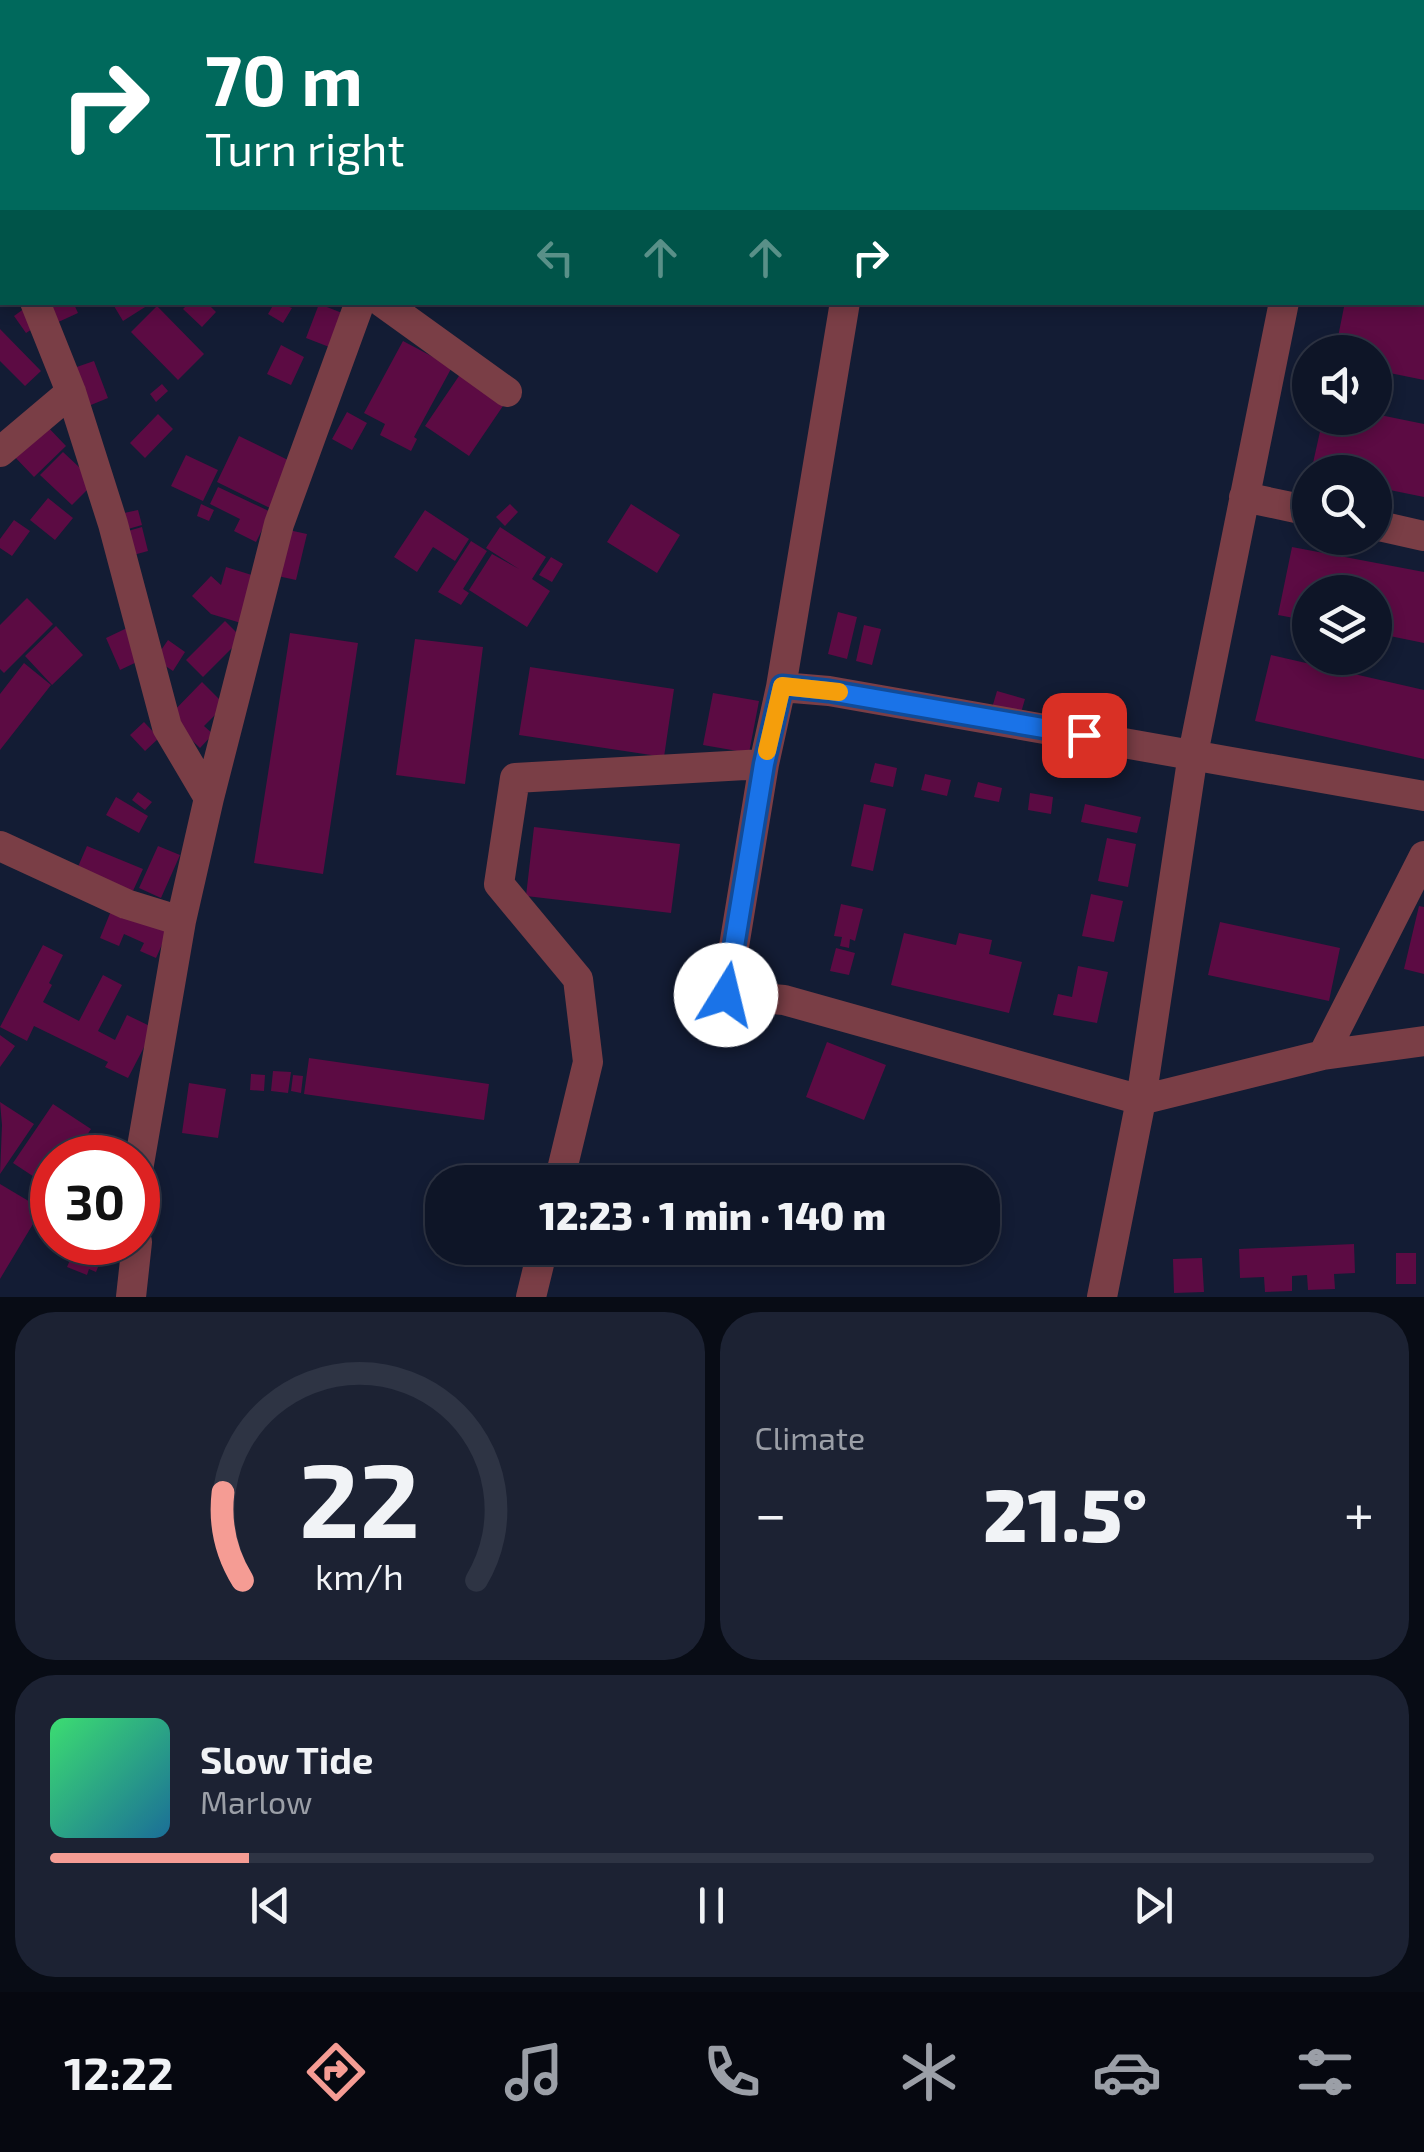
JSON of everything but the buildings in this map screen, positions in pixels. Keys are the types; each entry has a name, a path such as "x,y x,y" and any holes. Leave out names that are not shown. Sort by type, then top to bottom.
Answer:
{"street":[{"path":"36,305 71,392 113,524 168,728 209,798"},
{"path":"144,1135 182,921 209,798 279,524 359,305"},
{"path":"386,305 507,392"},
{"path":"845,305 726,995 784,1000 1141,1100 1323,1055 1424,1040"},
{"path":"1102,1297 1141,1100 1193,754 1283,305"},
{"path":"0,452 71,392"},
{"path":"1244,497 1292,507"},
{"path":"1392,529 1424,536"},
{"path":"782,686 829,691 1424,796"},
{"path":"563,1165 588,1062 578,979 500,884 516,778 764,764"},
{"path":"0,846 126,904 182,921"},
{"path":"1323,1055 1424,856"},
{"path":"131,1297 134,1265"},
{"path":"531,1297 539,1265"}],"slow traffic":[{"path":"767,751 782,686 839,692"}],"route":[{"path":"726,995 764,764 782,686 1084,735"}]}
